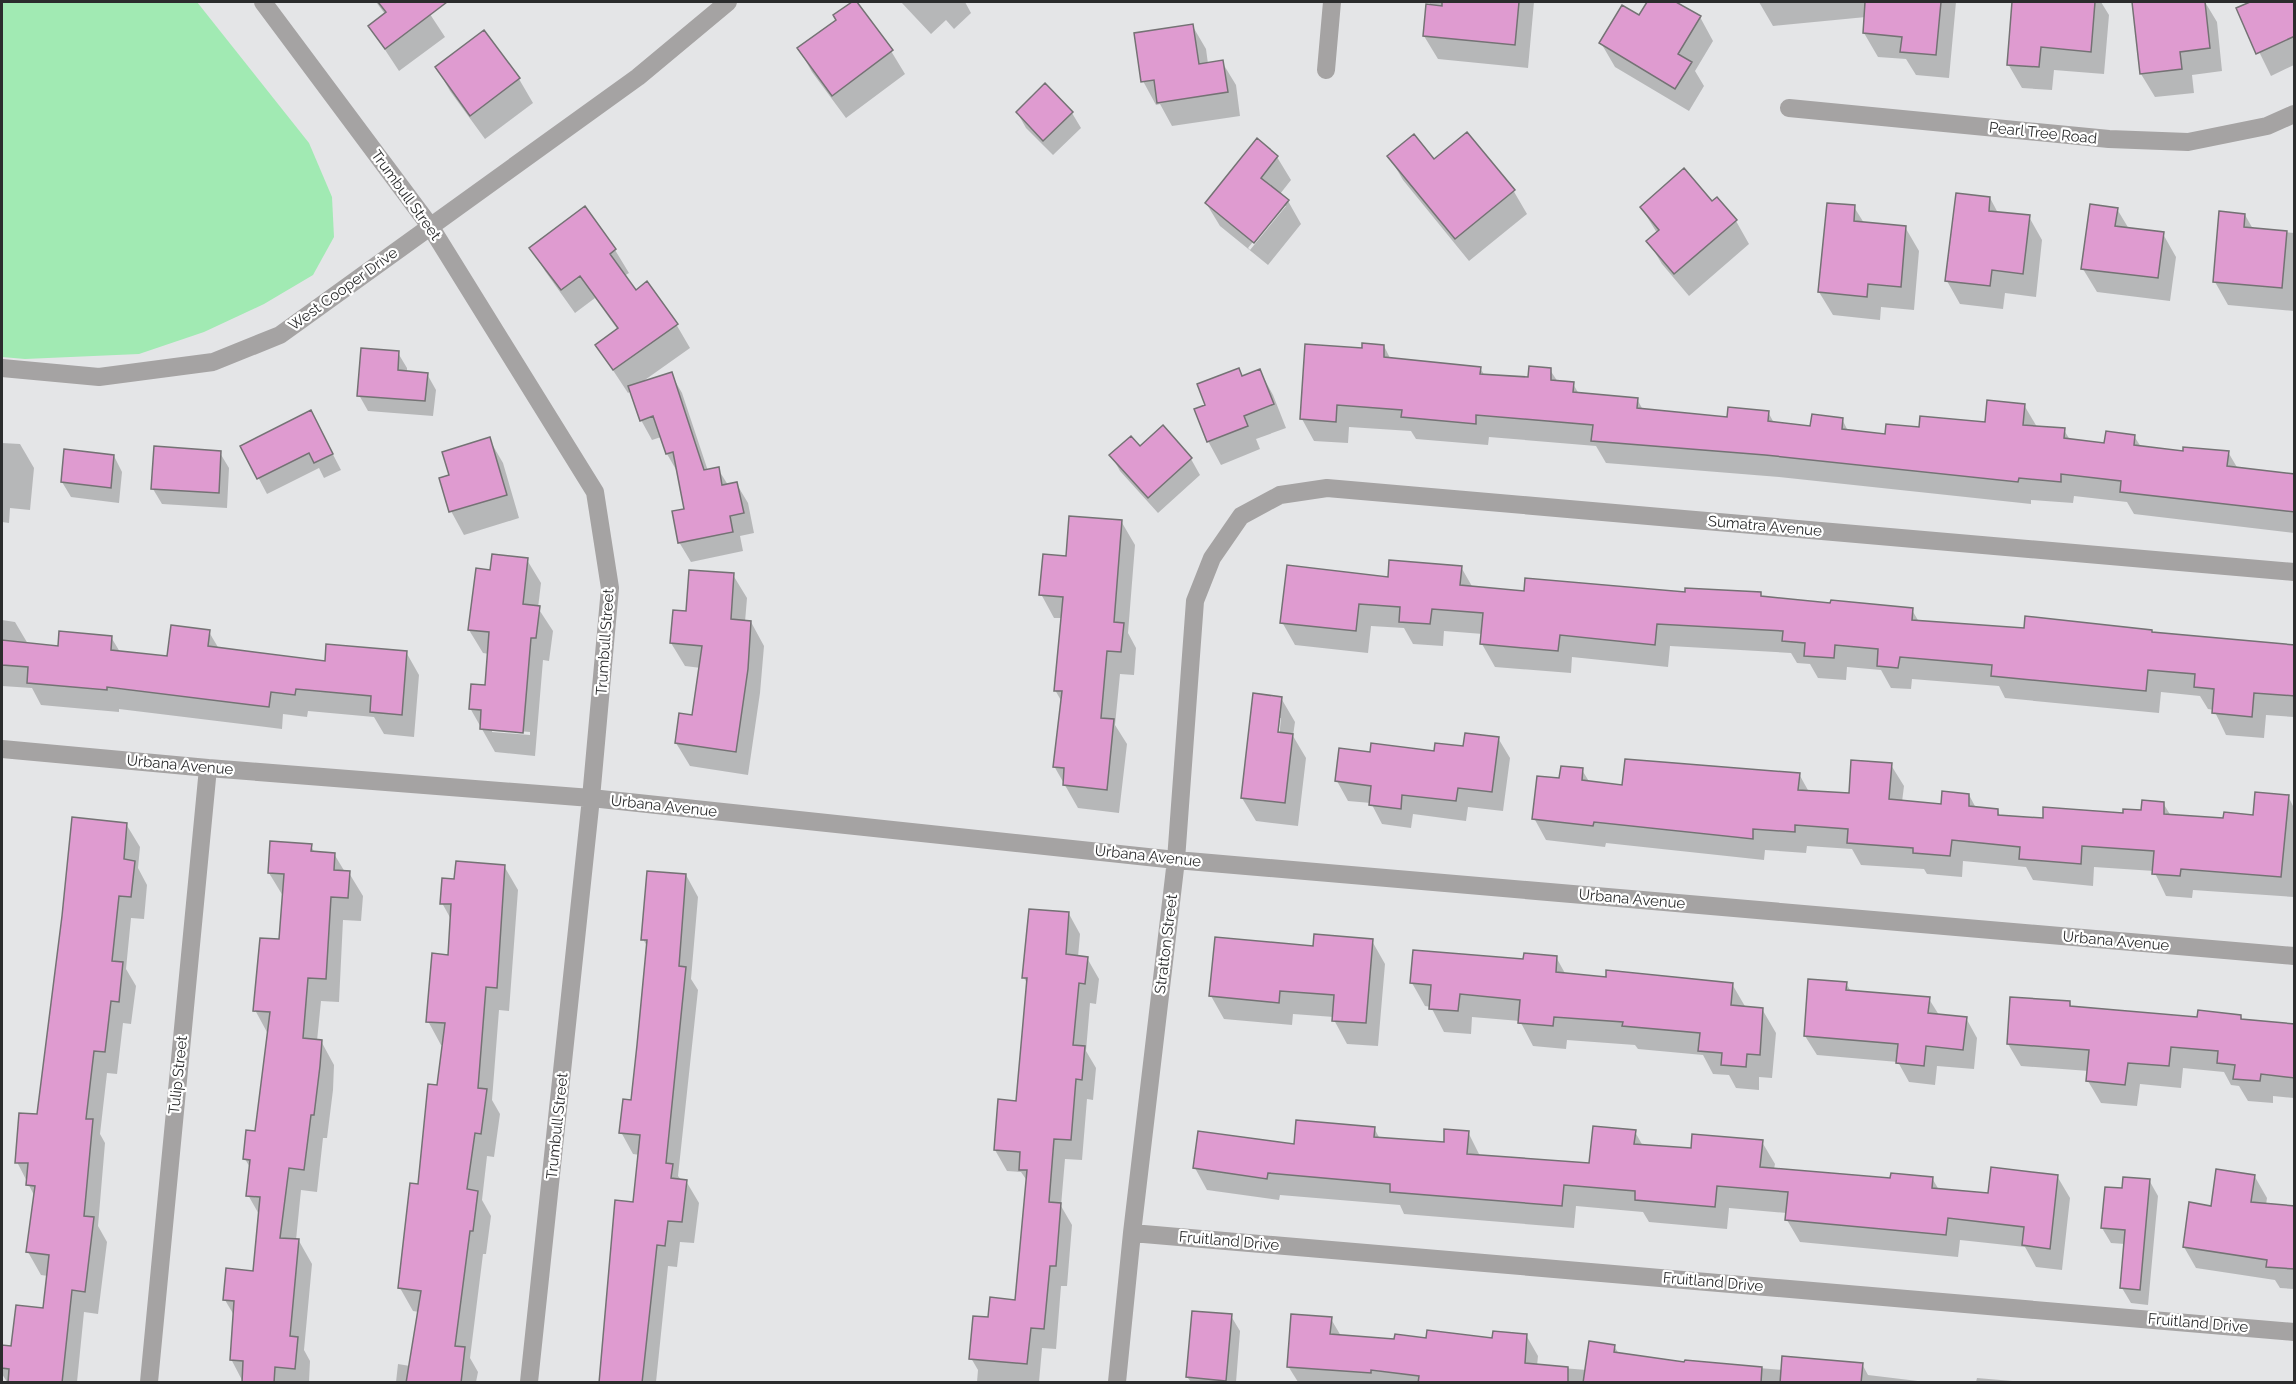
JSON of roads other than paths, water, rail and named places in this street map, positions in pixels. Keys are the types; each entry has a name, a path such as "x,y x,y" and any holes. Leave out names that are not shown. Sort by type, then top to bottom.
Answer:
{"street":[{"name":"Trumbull Street","path":"263,2 430,226 595,492 610,588 591,798 529,1383"},
{"name":"West Cooper Drive","path":"2,368 99,378 213,362 280,335 638,77 728,2"},
{"path":"1326,70 1332,2"},
{"name":"Pearl Tree Road","path":"1789,108 2109,139 2188,142 2267,126 2295,114"},
{"name":"Sumatra Avenue","path":"1241,516 1280,495 1327,488 2295,572"},
{"name":"Stratton Street","path":"1117,1383 1132,1233 1176,860 1195,601 1212,558 1241,516"},
{"name":"Urbana Avenue","path":"2,749 208,768 591,798 1176,860 2295,956"},
{"name":"Tulip Street","path":"149,1383 208,768"},
{"name":"Fruitland Drive","path":"1132,1233 2295,1332"}]}
